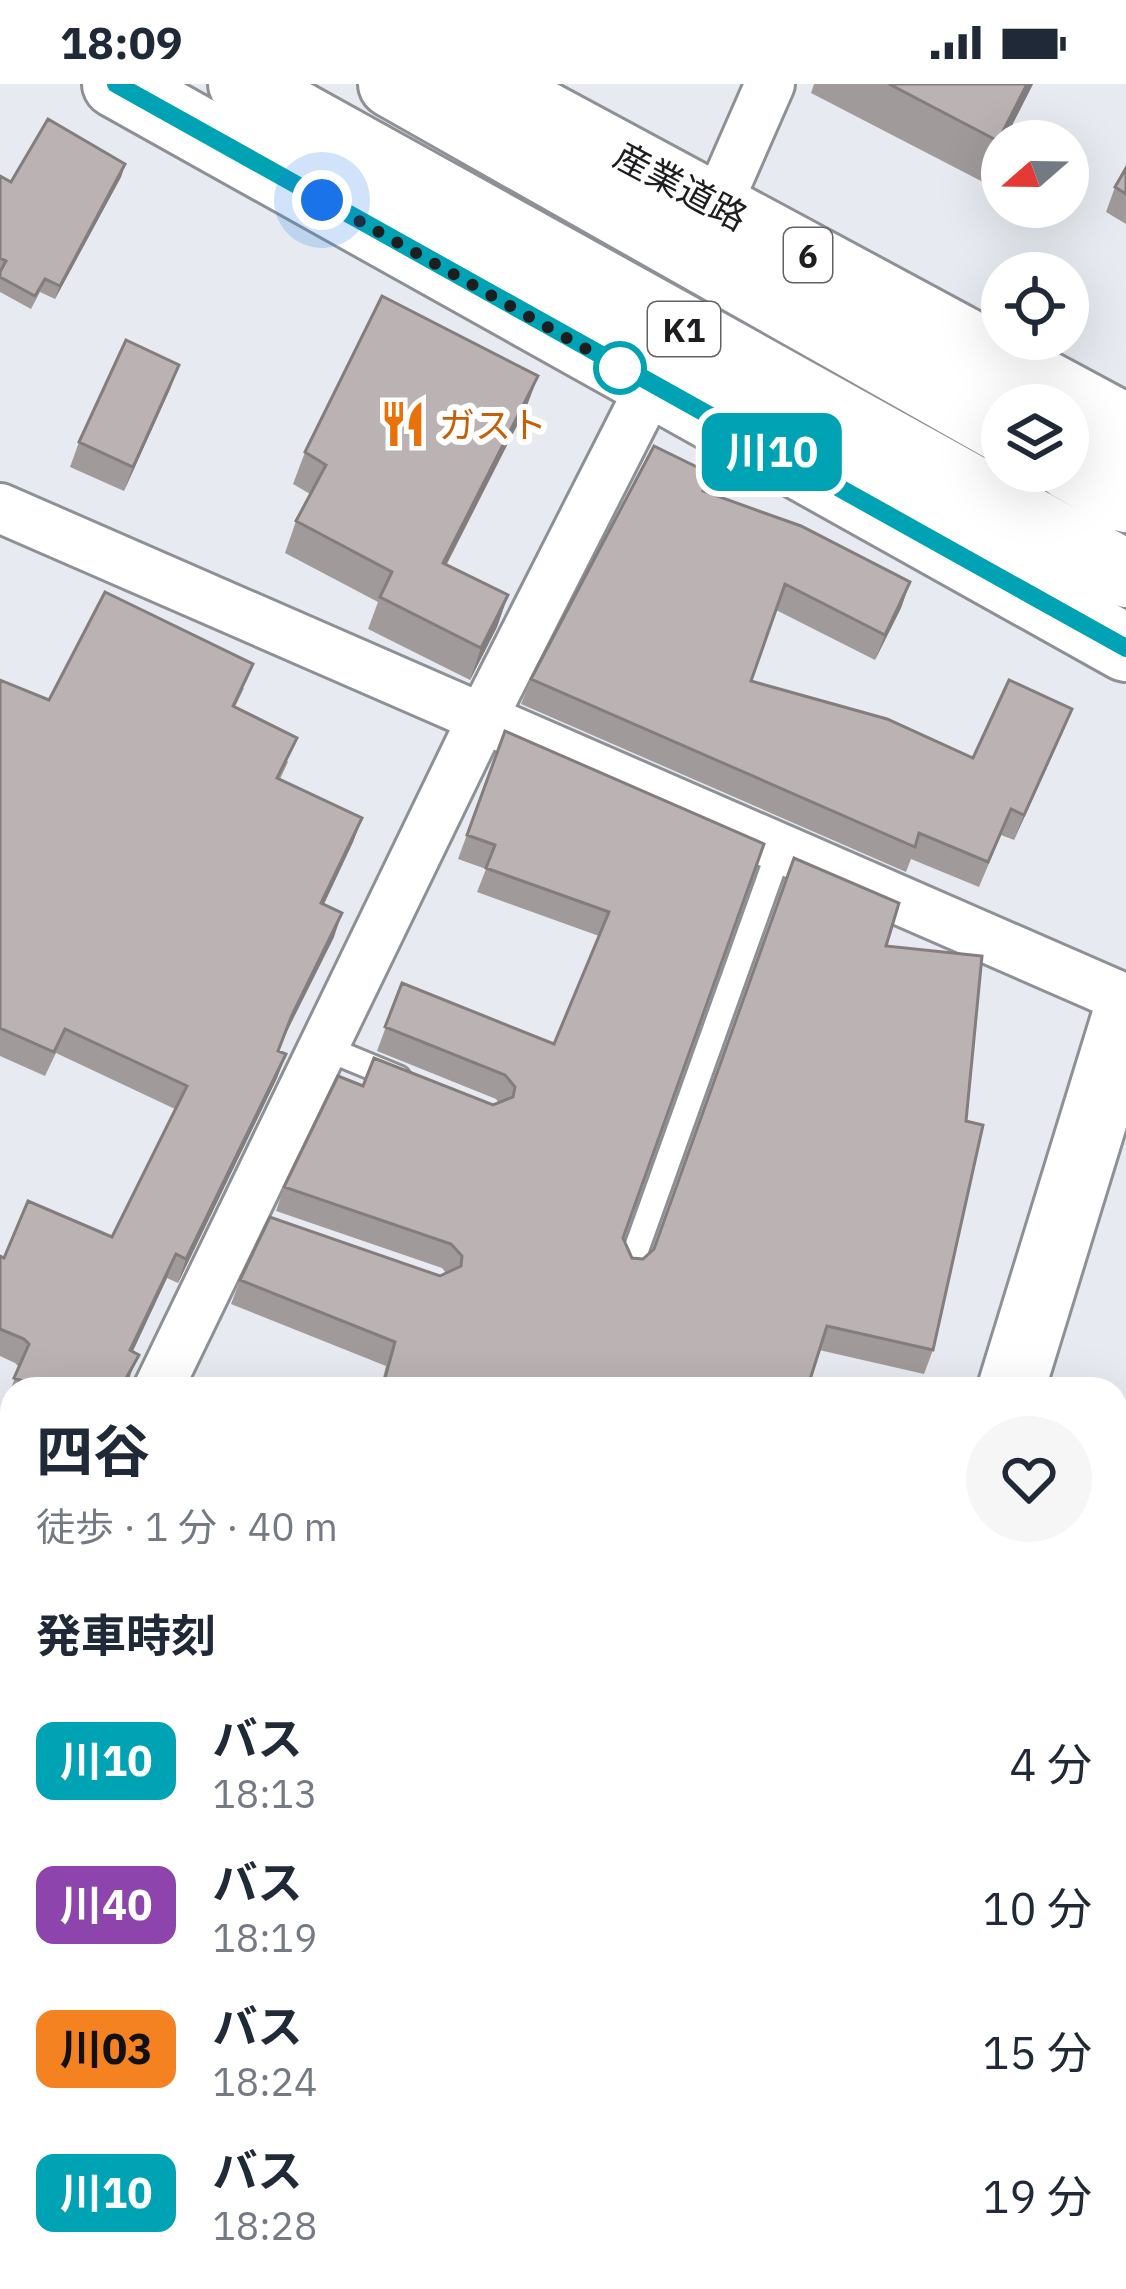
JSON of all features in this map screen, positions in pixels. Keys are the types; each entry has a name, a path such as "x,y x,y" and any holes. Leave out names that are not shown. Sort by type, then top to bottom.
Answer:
{"main road":[{"path":"116,84 1126,648"},
{"name":"K1","path":"242,84 1126,574"},
{"name":"K1","path":"392,84 981,417"},
{"name":"産業道路","path":"488,84 1126,428"},
{"path":"1089,478 1126,499"},
{"path":"1016,1377 1106,1151 1126,1015"}],"street":[{"path":"717,205 770,84"},
{"path":"165,1377 252,1221 323,1047 651,386"},
{"path":"0,508 1126,999"}],"lane":[{"path":"630,1267 779,848"},
{"path":"323,1047 427,1089"}],"building":[{"path":"889,84 1027,84 1009,120 981,120 981,132"},
{"path":"48,119 125,164 60,286 45,279 35,296 0,277 6,261 0,258 0,176 11,182"},
{"path":"1126,168 1126,194 1115,187"},
{"path":"382,296 538,376 443,563 508,595 481,648 380,597 392,572 296,521 326,465 305,452"},
{"path":"126,340 179,365 133,467 79,442"},
{"path":"654,446 711,474 703,491 801,526 910,582 885,635 785,584 751,681 887,719 973,758 1009,680 1072,709 1024,815 1011,809 988,862 919,833 915,847 531,679"},
{"path":"105,592 253,664 233,706 297,738 277,778 362,818 321,903 342,913 292,1015 278,1051 286,1054 186,1259 176,1254 130,1350 139,1355 127,1377 14,1377 29,1344 0,1329 0,1256 4,1258 28,1201 112,1237 187,1086 65,1029 54,1052 0,1028 0,680 49,700"},
{"path":"505,731 764,844 623,1238 632,1258 643,1259 654,1249 794,858 899,903 886,946 982,956 966,1121 983,1125 933,1350 827,1326 811,1377 385,1377 395,1342 240,1280 270,1217 440,1276 461,1266 462,1256 451,1244 284,1187 338,1076 363,1086 374,1058 493,1105 513,1097 515,1087 505,1075 385,1027 402,983 554,1044 609,912 486,868 495,845 467,835"}],"bus line":[{"name":"川10","path":"116,84 1126,648"}],"place":[{"name":"ガスト","path":"403,424"}],"route":[{"path":"322,200 620,368"}]}
